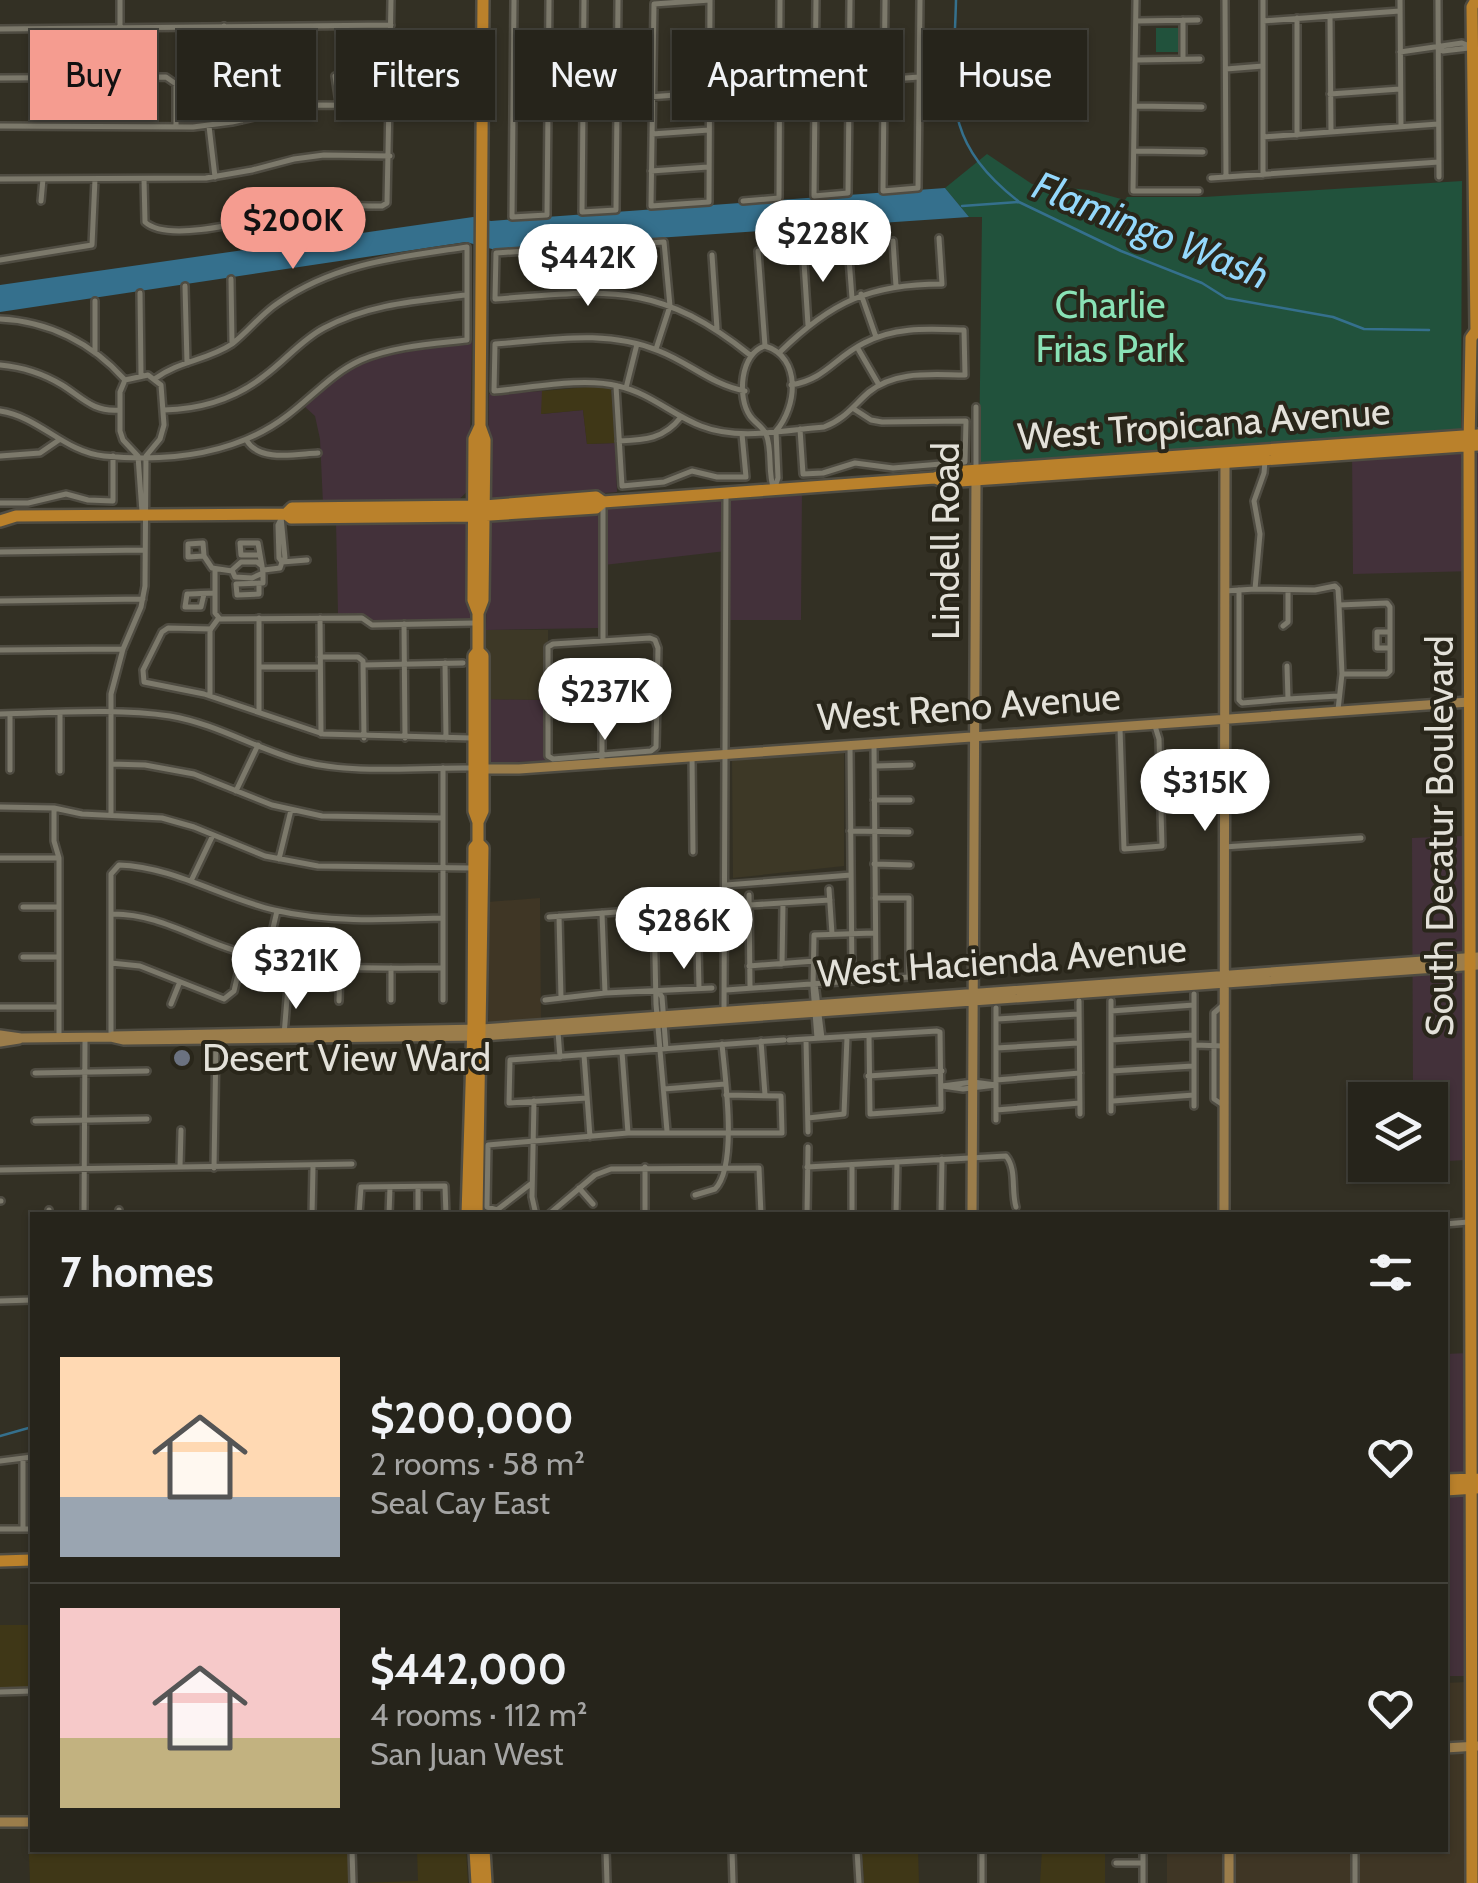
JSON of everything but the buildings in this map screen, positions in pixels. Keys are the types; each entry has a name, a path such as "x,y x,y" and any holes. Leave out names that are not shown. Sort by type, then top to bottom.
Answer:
{"main road":[{"path":"483,0 483,30"},
{"name":"South Decatur Boulevard","path":"1471,2 1477,333 1472,338 1474,440 1470,531 1474,566 1470,670 1474,700 1472,1883"},
{"path":"478,912 474,848 482,811 474,738 474,656 478,651 478,618 483,600 474,440 480,426 482,120"},
{"name":"West Tropicana Avenue","path":"0,521 16,516 312,518 596,508 603,502 935,478 945,482 976,475 1474,440"},
{"name":"West Tropicana Avenue","path":"283,515 292,508 479,511"},
{"path":"312,518 353,508"},
{"name":"West Tropicana Avenue","path":"0,511 16,516"},
{"path":"1474,566 1478,613"},
{"path":"478,651 483,656 478,768"},
{"path":"1474,700 1478,750"},
{"path":"477,1212 478,912 483,848 478,843"},
{"path":"467,1212 478,1032"},
{"path":"1471,1222 1477,1228 1478,1260"},
{"path":"1475,1341 1478,1380"},
{"path":"1448,1480 1475,1483"},
{"path":"1448,1489 1475,1483"},
{"path":"0,1561 30,1560"},
{"path":"1472,1665 1477,1668 1478,1680"},
{"path":"475,1852 477,1883"},
{"path":"484,1852 486,1883"}],"street":[{"path":"120,0 120,27"},
{"path":"391,0 391,30"},
{"path":"514,0 512,217 548,215 548,120"},
{"path":"549,0 549,30"},
{"path":"584,0 584,30"},
{"path":"618,0 618,30"},
{"path":"672,95 652,97 654,4 710,0 710,30"},
{"path":"780,0 780,30"},
{"path":"815,30 816,0"},
{"path":"850,0 850,30"},
{"path":"884,0 884,30"},
{"path":"884,120 883,191 918,188 920,0"},
{"path":"1136,0 1134,190 1200,190"},
{"path":"1225,0 1226,177"},
{"path":"1263,0 1263,175"},
{"path":"1400,0 1401,127"},
{"path":"1438,0 1439,177"},
{"path":"1263,21 1400,10"},
{"path":"1330,16 1330,132"},
{"path":"1297,18 1297,135"},
{"path":"1136,20 1198,20"},
{"path":"1183,20 1183,59"},
{"path":"224,26 224,30"},
{"path":"0,30 391,26"},
{"path":"1400,52 1438,48 1442,44 1472,47"},
{"path":"1136,60 1200,59"},
{"path":"1225,69 1263,66"},
{"path":"335,76 336,82"},
{"path":"0,78 166,77 174,80 176,127"},
{"path":"903,78 919,77"},
{"path":"1330,94 1400,89"},
{"path":"1136,106 1202,106"},
{"path":"0,126 176,127 242,120"},
{"path":"144,179 147,226 154,229 210,228 315,206 382,206 388,203 390,120"},
{"path":"583,120 582,212 616,210 618,120"},
{"path":"652,120 651,206 710,202 710,120"},
{"path":"744,201 779,198 780,120"},
{"path":"814,120 814,196 848,193 849,120"},
{"path":"1263,137 1438,124"},
{"path":"209,126 214,176"},
{"path":"652,134 710,130"},
{"path":"1136,152 1202,152"},
{"path":"0,179 214,176 324,155 390,156"},
{"path":"1212,178 1439,162"},
{"path":"651,171 709,167"},
{"path":"41,202 43,179"},
{"path":"0,260 92,245 94,179"},
{"path":"780,352 808,325 861,294 896,286 942,284 939,238"},
{"path":"893,241 896,286"},
{"path":"656,349 670,306 664,242 496,253 495,299 612,292 670,306 717,328 750,355"},
{"path":"848,244 852,298"},
{"path":"0,411 35,422 86,453 194,455 246,440 283,418 326,381 362,360 396,350 467,340 467,247 364,262 336,271 274,305 232,343 209,357 174,366 156,378 141,375 125,380"},
{"path":"802,248 808,325"},
{"path":"758,252 765,346"},
{"path":"712,254 717,328"},
{"path":"231,280 232,343"},
{"path":"185,286 186,363"},
{"path":"140,293 141,375"},
{"path":"861,294 876,337"},
{"path":"164,410 209,404 247,388 320,330 364,310 467,295"},
{"path":"95,302 95,353"},
{"path":"0,319 44,326 75,338 110,363 125,380"},
{"path":"745,391 714,382 656,349 637,344 592,337 495,344 494,391 616,385 644,394 704,427 742,434 824,427 854,408 879,385 911,376 965,375 964,330 902,330 876,337 822,375 791,385"},
{"path":"626,388 637,344"},
{"path":"765,346 780,352 789,362 791,385 789,416 771,431 770,479 774,490"},
{"path":"765,346 750,355 744,372 746,411 771,431"},
{"path":"857,347 879,385"},
{"path":"0,365 41,374 96,409 119,410"},
{"path":"142,456 160,439 164,392 156,378"},
{"path":"111,814 111,694 123,649 143,600 146,506 142,456 123,440 119,410 125,380"},
{"path":"616,385 622,486 664,482 692,470 717,477 746,477 742,434"},
{"name":"Lindell Road","path":"972,1212 976,406"},
{"path":"800,429 802,474 855,463 893,468 966,462 966,421 882,422 871,420 854,408"},
{"path":"619,441 659,436 671,430 681,417"},
{"path":"0,456 40,454 59,440"},
{"path":"246,440 264,454 318,453"},
{"path":"1255,589 1260,534 1254,501 1264,474 1265,454"},
{"path":"0,504 28,503 66,494 113,502 113,456"},
{"path":"1224,1212 1219,1033 1224,1004 1225,457"},
{"path":"724,1015 726,493"},
{"path":"603,502 603,642"},
{"path":"232,571 238,579 280,568 285,558 283,515"},
{"path":"0,552 144,550"},
{"path":"258,555 263,583 236,584 236,595 259,594 259,584"},
{"path":"204,556 215,570 214,613 218,618"},
{"path":"282,562 308,560"},
{"path":"215,570 232,571 241,562 253,561 263,570"},
{"path":"1225,590 1334,586 1338,589 1342,674 1338,710"},
{"path":"1239,590 1239,700 1338,696"},
{"path":"1284,626 1288,622 1288,590"},
{"path":"204,594 215,593"},
{"path":"0,601 143,600"},
{"path":"1339,605 1388,603 1390,632 1387,674 1342,674"},
{"path":"218,618 362,618 372,625 478,618"},
{"path":"210,696 211,628 218,618"},
{"path":"258,618 260,712"},
{"path":"320,618 321,734"},
{"path":"404,624 405,738"},
{"path":"211,628 168,628 162,632 141,678 147,684 210,696 321,734 474,738"},
{"path":"1390,632 1377,632 1377,648 1390,648"},
{"path":"656,640 656,747 651,752 602,758 553,758 547,752 548,647 603,642 656,640"},
{"path":"0,650 123,649"},
{"path":"320,658 358,657 363,665 364,738"},
{"path":"445,663 446,738"},
{"path":"363,665 463,663"},
{"path":"259,667 320,666"},
{"path":"1287,666 1288,699"},
{"path":"615,682 657,682"},
{"path":"546,685 576,686"},
{"path":"54,700 60,771"},
{"name":"West Reno Avenue","path":"478,768 850,746 1474,700"},
{"path":"602,709 602,758"},
{"path":"0,714 110,712 190,720 299,760 329,766 478,768"},
{"path":"10,714 10,770"},
{"path":"1120,726 1124,848 1162,846 1158,738 1154,724"},
{"path":"874,743 876,978"},
{"path":"236,791 258,745"},
{"path":"850,746 852,980"},
{"path":"692,756 693,852"},
{"path":"111,764 169,768 291,810 348,818 443,818"},
{"path":"874,766 912,765"},
{"path":"442,768 443,1000"},
{"path":"874,800 910,800"},
{"path":"0,807 162,818 279,859 333,868 474,868"},
{"path":"54,808 54,842 59,858 59,1038"},
{"path":"279,859 291,810"},
{"path":"850,831 909,832"},
{"path":"191,881 213,835"},
{"path":"1224,847 1362,838"},
{"path":"0,858 59,858"},
{"path":"874,864 910,865"},
{"path":"111,1037 111,874 115,867 141,866 277,911 349,920 443,918"},
{"path":"726,884 851,875"},
{"path":"829,889 832,934"},
{"path":"749,895 750,988"},
{"path":"725,990 909,976 909,898 874,898"},
{"path":"750,905 830,900"},
{"path":"782,903 782,964"},
{"path":"549,917 726,904"},
{"path":"698,906 699,989"},
{"path":"23,907 60,907"},
{"path":"654,910 667,1132"},
{"path":"266,958 277,911"},
{"path":"602,913 605,993"},
{"path":"111,914 153,918 243,953 290,963 340,968 443,968"},
{"path":"559,916 561,998"},
{"path":"819,1038 814,935 874,933"},
{"path":"625,936 655,934"},
{"path":"111,963 140,966 179,984 228,998 234,991 243,953"},
{"path":"22,957 59,958"},
{"path":"749,966 815,961"},
{"name":"West Hacienda Avenue","path":"0,1039 478,1032 1474,961"},
{"path":"284,1035 290,963"},
{"path":"339,1001 340,968"},
{"path":"391,968 391,1000"},
{"path":"171,1004 179,984"},
{"path":"544,1000 712,988"},
{"path":"1194,994 1194,1106"},
{"path":"1079,1001 1080,1114"},
{"path":"1111,1001 1112,1111"},
{"path":"1111,1011 1194,1005"},
{"path":"0,1007 59,1007"},
{"path":"996,1008 996,1120"},
{"path":"997,1019 1079,1014"},
{"path":"558,1027 560,1058"},
{"path":"587,1098 509,1103 510,1060 761,1041 940,1032 941,1109 870,1114 869,1036"},
{"path":"1111,1040 1194,1034"},
{"path":"214,1168 216,1036"},
{"path":"808,1118 844,1114 847,1037"},
{"path":"84,1038 84,1212"},
{"path":"806,1039 808,1132"},
{"path":"761,1041 765,1095"},
{"path":"996,1048 1080,1043"},
{"path":"695,1196 715,1189 726,1168 722,1044"},
{"path":"1194,1045 1219,1045"},
{"path":"622,1052 628,1133"},
{"path":"584,1056 590,1138"},
{"path":"1111,1072 1194,1066"},
{"path":"35,1073 147,1071"},
{"path":"868,1076 942,1071"},
{"path":"942,1086 952,1089 1080,1074"},
{"path":"664,1089 725,1084"},
{"path":"532,1183 498,1210 486,1205 488,1146 628,1133 782,1133 782,1098 726,1094"},
{"path":"1111,1101 1194,1095"},
{"path":"534,1101 532,1183 536,1212"},
{"path":"996,1110 1080,1103"},
{"path":"35,1121 147,1119"},
{"path":"180,1168 181,1130"},
{"path":"806,1212 808,1147"},
{"path":"807,1167 1009,1158 1016,1207"},
{"path":"941,1212 942,1159"},
{"path":"896,1212 897,1162"},
{"path":"0,1170 352,1164"},
{"path":"852,1164 852,1212"},
{"path":"312,1212 313,1166"},
{"path":"645,1167 645,1212"},
{"path":"552,1212 595,1175 611,1169 645,1167 760,1168 760,1212"},
{"path":"359,1212 361,1187 446,1187 446,1212"},
{"path":"389,1212 390,1187"},
{"path":"418,1187 418,1212"},
{"path":"580,1188 592,1204"},
{"path":"1448,1224 1471,1222"},
{"path":"0,1301 30,1300"},
{"path":"0,1461 30,1458"},
{"path":"23,1461 23,1529"},
{"path":"0,1529 30,1529"},
{"path":"0,1692 30,1691"},
{"path":"1448,1748 1475,1746"},
{"path":"0,1822 30,1822"},
{"path":"352,1852 354,1883"},
{"path":"606,1852 608,1883"},
{"path":"732,1852 733,1883"},
{"path":"857,1852 858,1883"},
{"path":"982,1852 982,1883"},
{"path":"1143,1852 1144,1883"},
{"path":"1229,1852 1229,1883"},
{"path":"1355,1852 1355,1883"},
{"path":"1116,1863 1143,1863"}],"shaded area":[{"path":"472,342 469,490 454,504 323,504 320,439 315,416 304,406 325,385 357,366 387,355"},
{"path":"542,391 542,414 583,410 587,444 615,443 617,492 487,502 489,394"},
{"path":"1352,448 1478,448 1478,632 1476,571 1353,574"},
{"path":"802,488 801,620 726,620 726,551 604,565 604,503"},
{"path":"599,512 598,628 486,630 488,521"},
{"path":"463,520 471,526 470,621 372,621 364,614 338,614 336,521"},
{"path":"486,630 548,630 548,700 486,699"},
{"path":"486,699 548,700 548,761 486,763"},
{"path":"844,749 844,866 733,878 732,759"},
{"path":"1463,836 1465,1160 1448,1161 1448,1082 1413,1082 1412,838"},
{"path":"540,898 541,1019 489,1022 487,902"},
{"path":"1469,1353 1469,1432 1478,1433 1478,1585 1469,1585 1468,1676 1448,1676 1448,1354"},
{"path":"1467,1682 1466,1740 1448,1742 1448,1683"},
{"path":"1462,1751 1467,1755 1467,1883 1359,1883 1359,1852 1448,1852 1448,1752"},
{"path":"1167,1852 1350,1852 1350,1883 1167,1883"}],"green space":[{"path":"1156,28 1179,28 1179,52 1156,52"},
{"name":"Charlie Frias Park","path":"987,154 1032,184 1088,190 1125,200 1462,181 1461,431 979,465 982,217 969,217 945,188"}],"sand":[{"path":"611,388 615,443 587,444 583,410 541,414 542,391"},
{"path":"0,1625 30,1625 30,1687 22,1687 21,1696 0,1696"},
{"path":"28,1827 30,1852 356,1852 357,1883 30,1883"},
{"path":"417,1852 466,1852 468,1883 357,1883 418,1881"},
{"path":"862,1852 918,1852 919,1883 864,1883"},
{"path":"1042,1852 1105,1852 1105,1883 1040,1883"}],"water":[{"path":"945,188 969,217 492,249 466,242 0,312 0,285 473,217 491,221"}],"waterway":[{"path":"956,0 954,87 963,134 992,178 1018,201"},
{"name":"Flamingo Wash","path":"962,206 1019,202 1121,251 1202,283 1226,298 1333,317 1364,329 1429,330"},
{"path":"0,1436 30,1428"}],"place":[{"name":"Desert View Ward","path":"182,1058"}]}
